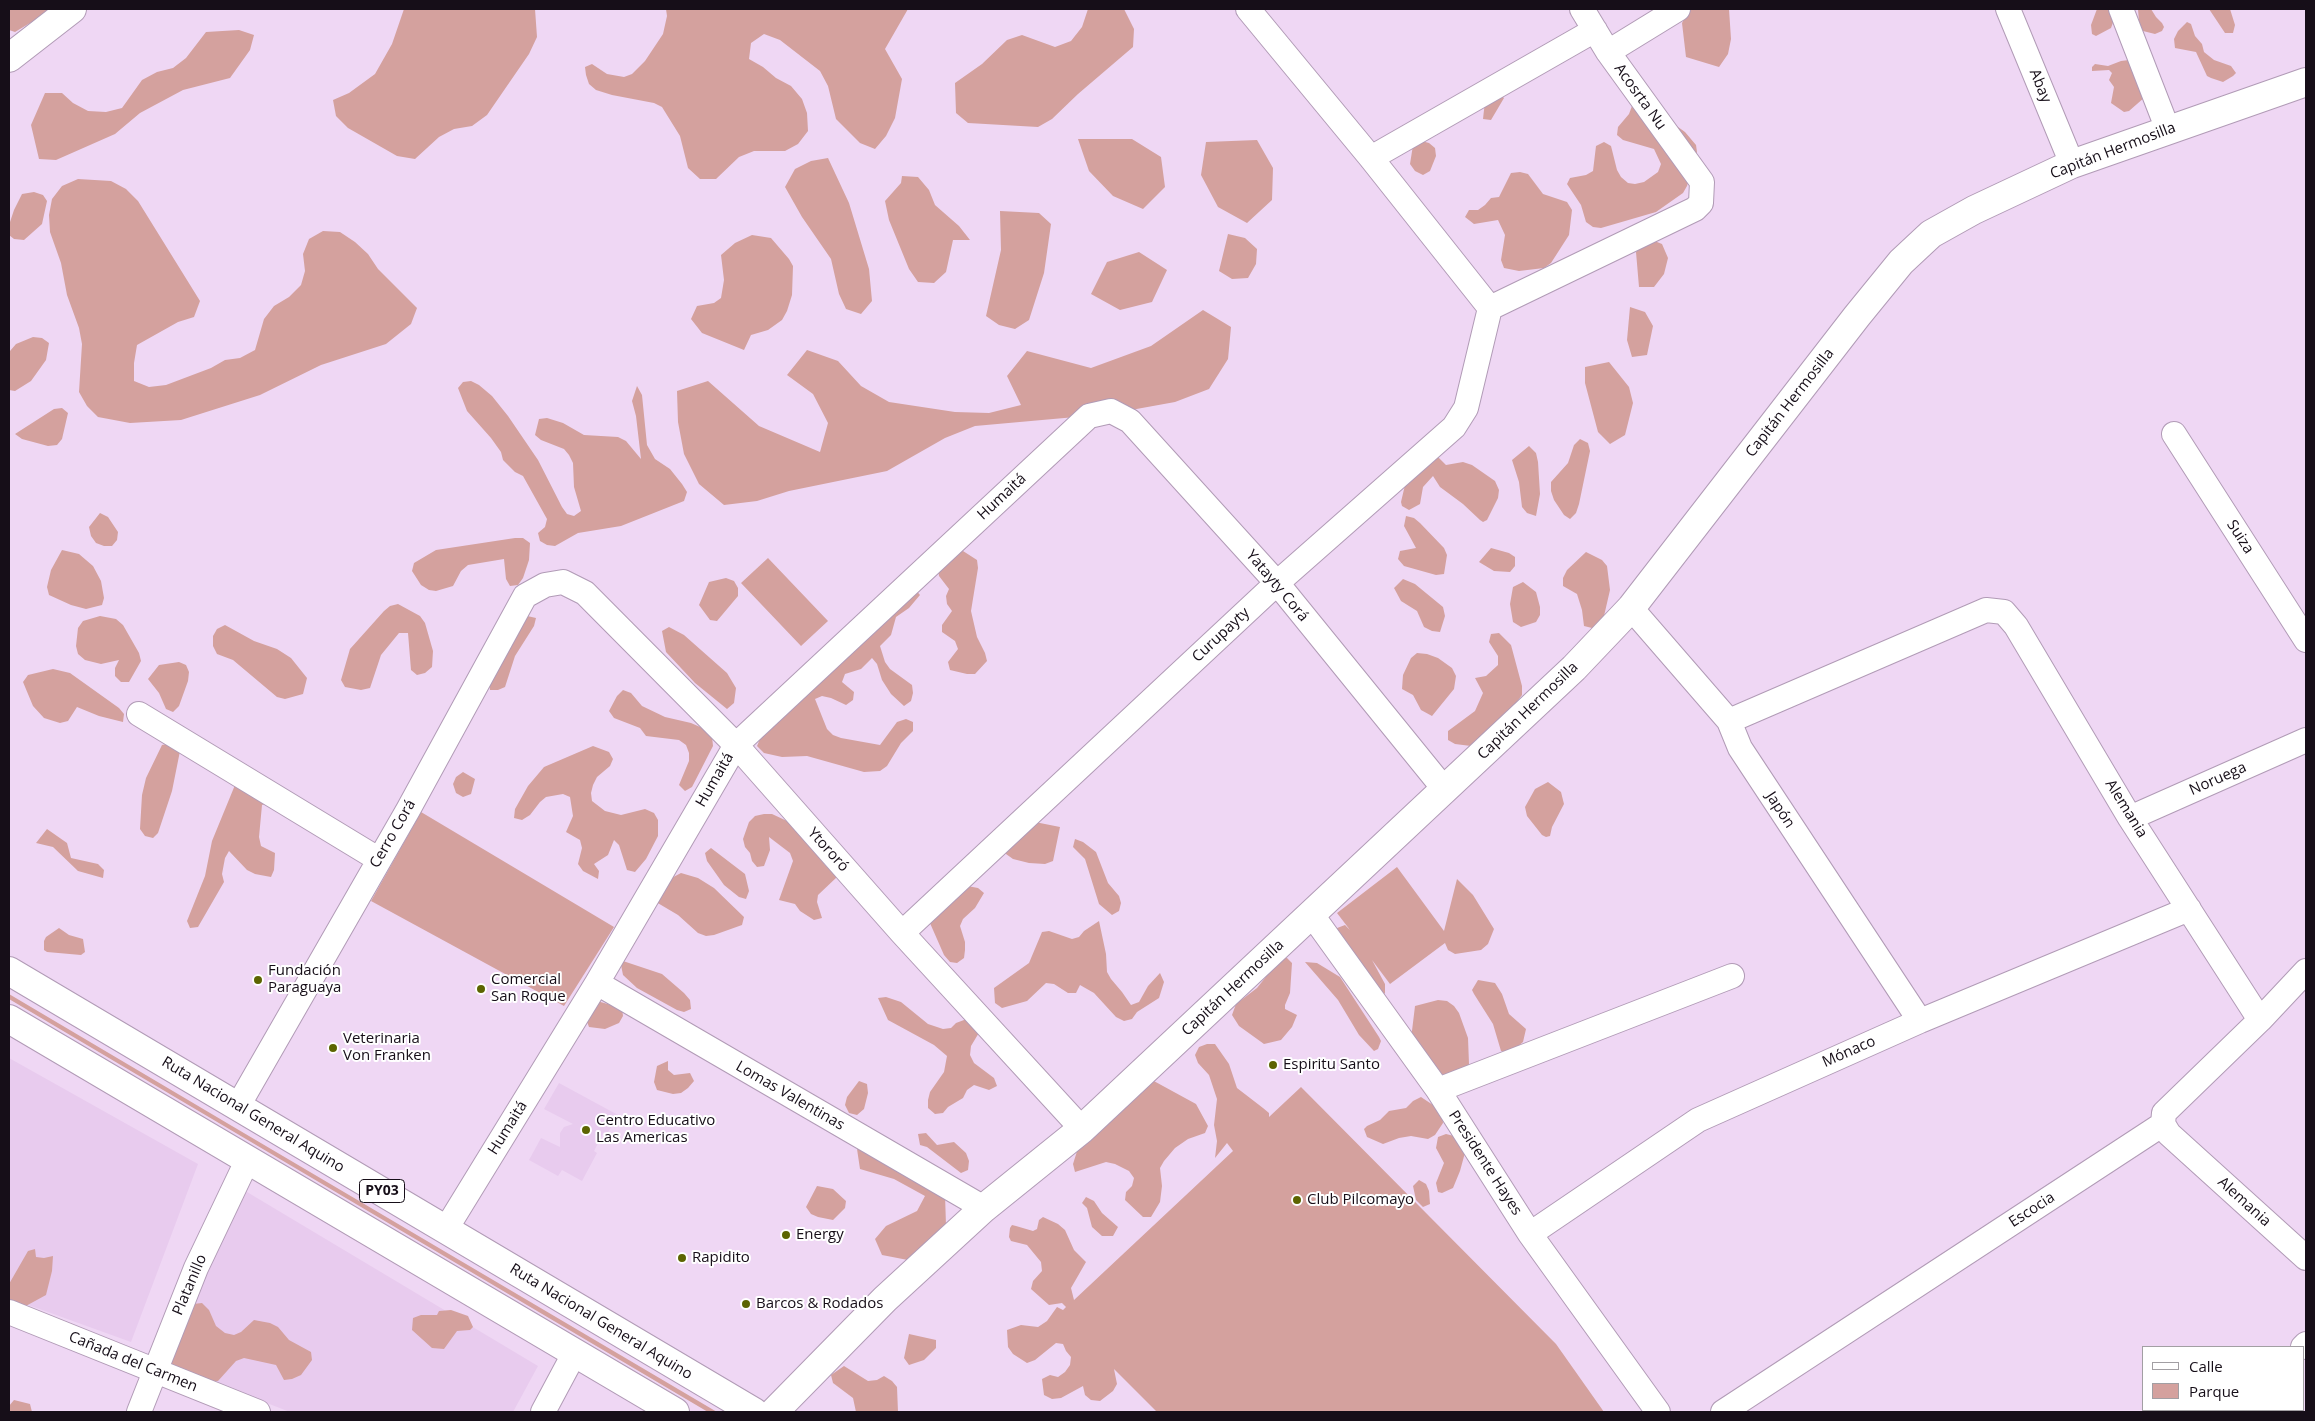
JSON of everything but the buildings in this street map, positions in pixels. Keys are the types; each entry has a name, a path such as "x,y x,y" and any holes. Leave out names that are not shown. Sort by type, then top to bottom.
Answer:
{"main road":[{"path":"9,58 72,9"},
{"name":"Capitán Hermosilla","path":"774,1412 885,1299 984,1208 1082,1129 1574,668 1632,608 1857,316 1901,262 1931,234 1974,210 2072,164 2306,82"},
{"name":"Ruta Nacional General Aquino","path":"9,971 754,1412"},
{"name":"PY03","path":"9,1019 675,1412"}],"street":[{"path":"1248,9 1371,158 1490,308"},
{"name":"Acosrta Nu","path":"1490,308 1695,209 1701,203 1702,182 1608,52 1582,9"},
{"path":"1608,52 1678,9"},
{"name":"Abay","path":"2008,9 2072,164"},
{"path":"2121,9 2168,130"},
{"path":"1371,158 1595,30"},
{"name":"Curupayty","path":"902,933 1277,583 1454,427 1466,408 1490,308"},
{"name":"Yatayty Corá","path":"1090,416 1110,411 1130,421 1277,583 1445,790"},
{"name":"Humaitá","path":"446,1229 597,983 736,745 1090,416"},
{"name":"Suiza","path":"2174,434 2306,640"},
{"name":"Ytororó","path":"563,582 585,594 736,745 902,933 1082,1129"},
{"name":"Cerro Corá","path":"238,1106 524,596 544,585 563,582"},
{"name":"Japón","path":"1632,608 1729,721 1740,748 1920,1021"},
{"name":"Alemania","path":"1729,721 1986,610 2004,612 2016,626 2130,818 2260,1020"},
{"path":"139,714 378,859"},
{"name":"Noruega","path":"2130,818 2306,740"},
{"name":"Mónaco","path":"1530,1234 1698,1120 1920,1021 2189,909"},
{"name":"Presidente Hayes","path":"1312,914 1438,1090 1530,1234 1658,1412"},
{"name":"Escocia","path":"1723,1412 2163,1124 2164,1113 2260,1020 2306,971"},
{"path":"1438,1090 1732,976"},
{"name":"Lomas Valentinas","path":"597,983 984,1208"},
{"name":"Alemania","path":"2163,1124 2168,1134 2306,1258"},
{"name":"Platanillo","path":"139,1412 196,1268 247,1161"},
{"name":"Cañada del Carmen","path":"9,1312 258,1412"},
{"path":"543,1412 574,1354"}],"shaded area":[{"path":"9,1058 198,1164 131,1342 9,1298"},
{"name":"Centro Educativo Las Americas","path":"559,1083 618,1115 607,1134 604,1132 594,1151 597,1153 582,1181 562,1170 558,1176 529,1160 541,1138 560,1147 560,1133 564,1127 573,1124 544,1109"},
{"path":"242,1189 538,1366 513,1412 290,1412 167,1364"}],"green space":[{"path":"9,9 49,9 45,14 15,32 9,30"},
{"path":"404,9 535,9 537,37 529,54 487,115 472,126 454,129 439,137 415,159 397,156 348,128 336,116 333,100 349,93 375,74 392,44"},
{"path":"666,9 908,9 885,49 902,79 895,118 886,136 875,149 860,143 836,119 828,86 820,71 780,40 764,34 751,43 749,59 791,86 802,99 807,113 808,131 798,144 785,151 754,151 739,157 716,179 700,179 688,168 680,136 662,107 654,103 596,90 589,84 586,75 585,67 592,64 607,74 624,77 632,74 645,61 663,34 667,16"},
{"path":"1088,9 1124,9 1134,29 1133,47 1052,119 1038,127 968,123 956,113 955,83 982,64 1007,40 1022,35 1055,47 1071,41 1082,27"},
{"path":"1690,9 1729,9 1731,39 1728,54 1719,67 1686,57 1682,23"},
{"path":"2097,9 2115,9 2115,17 2111,28 2096,36 2092,34 2091,25"},
{"path":"2138,9 2151,9 2164,27 2162,31 2155,34 2143,31 2139,22"},
{"path":"2209,9 2230,9 2235,25 2233,33 2225,33"},
{"path":"2187,22 2191,24 2195,36 2202,44 2204,52 2214,60 2231,66 2236,73 2233,76 2223,82 2211,78 2207,76 2196,52 2175,48 2174,39 2178,31"},
{"path":"239,30 254,35 250,50 230,78 183,90 140,113 115,134 56,160 39,159 31,125 45,93 62,93 73,103 88,111 106,112 122,108 142,80 157,72 173,68 186,58 206,32"},
{"path":"2129,60 2145,97 2129,111 2124,112 2111,103 2114,87 2109,80 2112,73 2109,70 2092,71 2092,67 2095,64 2108,66"},
{"path":"1498,92 1504,98 1491,120 1483,119 1485,101"},
{"path":"1641,105 1657,112 1685,132 1696,145 1697,152 1687,186 1683,193 1656,212 1601,228 1593,227 1586,222 1581,205 1567,184 1570,178 1586,175 1593,171 1596,146 1604,142 1611,146 1617,170 1628,183 1644,182 1658,172 1661,164 1654,149 1623,140 1617,135 1618,127 1629,114 1632,106"},
{"path":"1078,139 1132,139 1161,157 1165,187 1143,209 1113,196 1089,171"},
{"path":"1414,139 1429,143 1435,148 1436,156 1430,171 1423,175 1415,171 1410,164"},
{"path":"1257,140 1273,168 1272,200 1247,223 1218,207 1201,175 1206,142"},
{"path":"828,158 849,203 869,269 872,301 861,314 846,309 839,294 831,259 802,217 785,187 795,169 811,161"},
{"path":"1520,172 1528,174 1543,194 1567,202 1572,210 1569,235 1551,263 1544,268 1519,271 1504,268 1501,260 1505,235 1498,220 1474,224 1465,217 1469,210 1478,210 1491,198 1499,197 1511,173"},
{"path":"902,176 918,177 929,190 935,205 959,226 970,240 953,240 946,272 934,283 918,282 909,269 889,220 885,201 901,183"},
{"path":"78,179 111,181 126,189 138,201 200,301 194,317 178,322 137,345 134,381 149,387 166,385 211,368 225,360 240,358 255,350 264,319 274,306 289,297 301,285 305,271 303,254 309,239 323,231 340,232 368,254 378,269 417,308 411,324 386,344 321,365 260,395 181,420 130,423 98,417 87,406 79,392 82,344 79,328 67,295 61,263 50,232 49,215 52,199 62,186"},
{"path":"34,192 43,195 47,201 42,224 24,240 14,239 9,235 9,225 14,210 22,194"},
{"path":"1000,211 1039,213 1051,224 1044,273 1029,320 1015,329 999,325 986,316 1001,250"},
{"path":"1228,234 1245,238 1257,249 1256,264 1248,278 1232,279 1219,271"},
{"path":"752,235 771,238 789,259 793,266 792,295 782,320 768,330 751,335 744,350 702,333 691,319 697,306 714,303 721,298 724,280 721,255 735,243"},
{"path":"1647,238 1662,244 1668,258 1664,274 1654,287 1639,287 1636,252"},
{"path":"1139,252 1167,270 1152,302 1120,310 1091,294 1107,262"},
{"path":"1630,307 1645,312 1653,326 1647,355 1632,357 1627,340"},
{"path":"1203,310 1231,327 1228,359 1209,389 1175,402 1109,414 975,426 945,438 887,471 789,491 757,501 724,505 699,484 684,454 678,422 677,391 708,381 759,426 820,452 828,423 813,394 787,375 807,350 838,361 861,386 889,402 955,412 989,413 1021,405 1007,376 1027,351 1091,368 1151,346"},
{"path":"33,337 42,338 49,343 46,360 31,381 15,391 9,390 10,351 16,344"},
{"path":"1609,362 1629,387 1633,403 1625,435 1610,444 1598,432 1585,383 1585,367"},
{"path":"471,381 492,396 508,416 538,460 562,507 567,514 574,516 581,511 574,487 573,463 564,449 541,440 535,435 539,419 547,418 563,423 584,435 618,437 626,441 641,459 636,416 632,401 637,386 642,395 647,445 655,459 670,469 682,484 687,492 684,501 621,526 578,533 555,546 547,545 540,541 538,533 545,527 547,519 523,476 515,472 503,460 501,452 491,438 467,411 458,388 463,382"},
{"path":"62,408 68,413 62,439 57,445 48,446 22,439 15,434 54,409"},
{"path":"1580,439 1588,443 1590,451 1579,504 1576,513 1570,519 1564,515 1554,500 1551,482 1568,463 1574,445"},
{"path":"1529,446 1536,453 1538,462 1540,494 1536,516 1527,513 1522,507 1519,482 1512,460"},
{"path":"1434,453 1446,465 1463,462 1472,465 1495,481 1499,490 1498,498 1487,520 1483,522 1480,520 1463,504 1440,487 1433,476 1423,487 1420,504 1409,510 1402,506 1401,502 1405,485"},
{"path":"100,513 108,517 118,532 117,540 112,546 96,543 91,536 89,527"},
{"path":"1406,516 1414,518 1420,523 1444,548 1447,555 1444,574 1436,575 1404,566 1398,559 1400,551 1416,548 1404,526"},
{"path":"523,538 530,543 529,560 523,578 518,585 510,586 506,579 504,559 468,565 461,571 453,586 436,591 429,590 421,585 412,571 414,563 436,550"},
{"path":"1491,548 1509,553 1515,557 1515,566 1510,572 1494,571 1479,562"},
{"path":"62,550 79,554 93,566 101,581 104,598 102,605 86,609 71,605 49,595 47,587 51,570"},
{"path":"963,551 977,560 978,568 971,611 977,637 987,661 975,674 950,670 948,662 958,649 955,641 942,632 942,625 952,611 947,604 946,596 949,589 939,576 938,568 945,553"},
{"path":"1586,552 1602,560 1607,566 1610,590 1604,616 1592,628 1584,626 1577,594 1563,586 1563,578 1567,570"},
{"path":"768,558 828,621 801,646 741,583"},
{"path":"726,578 734,581 738,588 738,596 717,621 710,620 699,605 709,582"},
{"path":"1403,579 1415,584 1443,607 1445,616 1440,632 1424,627 1417,611 1401,601 1394,588"},
{"path":"1523,582 1536,592 1540,615 1536,622 1521,627 1513,622 1510,604 1513,587"},
{"path":"914,588 920,595 909,608 896,617 891,635 880,646 885,662 890,669 912,685 911,701 904,706 891,694 882,680 877,664 872,658 861,669 845,674 842,682 854,692 853,700 846,705 822,696 815,699 827,729 833,735 841,738 880,745 897,722 906,719 913,722 913,731 901,743 887,766 880,771 864,772 807,756 782,757 764,753 757,746 766,725"},
{"path":"398,604 420,616 425,623 433,651 432,667 425,673 417,675 411,670 408,633 399,633 381,655 370,688 361,690 345,687 341,680 350,649 384,611 390,606"},
{"path":"523,615 536,618 534,626 515,656 505,687 498,690 490,690 489,681"},
{"path":"100,616 116,619 123,625 139,653 141,661 129,682 121,682 115,676 115,668 119,660 101,664 85,660 78,654 76,646 78,628 83,621"},
{"path":"225,625 254,641 277,649 291,658 307,678 303,694 285,699 277,697 233,660 217,654 213,646 213,636 217,629"},
{"path":"669,627 684,635 727,673 736,688 734,703 727,709 695,683 666,652 662,631"},
{"path":"1499,633 1511,645 1522,686 1522,695 1508,714 1471,746 1455,744 1448,740 1448,731 1475,711 1483,693 1475,678 1486,676 1498,665 1498,656 1489,642 1491,634"},
{"path":"1417,653 1438,658 1452,668 1456,676 1454,689 1432,716 1421,710 1413,695 1402,689 1403,675 1411,658"},
{"path":"179,662 186,665 189,672 188,681 179,706 173,712 166,709 159,693 148,679 159,665"},
{"path":"53,669 70,673 119,708 124,714 123,722 99,716 77,707 68,721 60,723 44,718 33,706 23,682 28,675"},
{"path":"623,690 631,693 642,706 665,717 691,723 707,730 712,736 713,746 692,787 685,791 679,785 689,761 686,745 679,740 646,736 640,728 614,718 609,711 617,696"},
{"path":"182,741 172,791 158,833 153,838 145,836 140,829 142,795 146,778 162,745"},
{"path":"593,746 609,752 613,759 610,766 597,777 593,785 592,801 605,811 621,815 645,809 654,813 658,820 658,836 646,859 635,872 627,870 619,845 614,840 608,855 594,864 599,871 598,879 583,871 578,864 582,848 580,840 566,832 573,816 570,797 563,794 546,797 530,815 522,820 514,818 515,809 528,786 544,767"},
{"path":"463,772 475,779 471,794 463,797 456,793 453,784 456,777"},
{"path":"1548,782 1561,792 1564,804 1552,827 1550,836 1546,837 1542,835 1527,816 1525,807 1535,789"},
{"path":"235,785 278,800 262,805 259,837 261,846 275,853 274,870 271,877 255,874 247,870 229,851 225,858 222,874 224,882 198,927 190,928 187,921 205,876 212,841"},
{"path":"421,812 614,927 564,1006 371,901"},
{"path":"772,814 787,821 816,851 825,865 837,877 818,895 817,902 822,918 814,920 800,911 795,904 779,900 793,861 790,853 769,837 770,850 764,866 757,867 752,861 743,839 749,822 755,816"},
{"path":"1035,822 1060,827 1053,861 1045,864 1029,863 1013,859 1006,854 1007,837"},
{"path":"47,829 67,843 71,858 98,864 104,870 103,878 78,871 53,847 36,843"},
{"path":"1075,839 1083,842 1096,852 1108,883 1119,896 1121,903 1119,911 1112,915 1099,904 1085,859 1073,847"},
{"path":"711,848 745,874 749,891 746,899 739,897 724,885 707,861 705,853"},
{"path":"1397,867 1444,931 1457,879 1473,895 1494,929 1488,944 1481,950 1455,954 1448,950 1445,943 1390,984 1372,960 1385,984 1385,993 1379,1000 1332,930 1345,925 1350,930 1337,913"},
{"path":"681,873 698,878 714,888 744,917 742,925 706,936 698,933 678,915 656,902 658,885"},
{"path":"946,882 978,888 984,893 975,908 963,919 960,926 965,942 965,950 964,958 957,963 950,962 944,955 926,914"},
{"path":"1099,921 1106,954 1107,972 1131,1005 1139,1002 1148,986 1160,973 1164,982 1159,998 1137,1012 1132,1019 1124,1021 1116,1017 1094,993 1080,985 1076,993 1068,993 1054,984 1046,983 1027,1001 1002,1008 995,1003 994,988 1029,963 1042,932 1049,931 1072,939 1079,937 1084,931"},
{"path":"59,928 69,935 83,939 85,952 81,955 47,952 44,950 46,937"},
{"path":"1279,956 1287,958 1292,963 1290,993 1285,1009 1297,1015 1292,1027 1281,1040 1264,1044 1239,1026 1232,1015 1236,1004 1257,988 1265,978 1270,965"},
{"path":"620,960 662,974 690,1000 691,1009 684,1012 677,1010 637,988 623,975"},
{"path":"1305,962 1317,963 1340,977 1379,1037 1381,1041 1378,1049 1374,1051 1359,1035 1338,1000"},
{"path":"1478,980 1495,983 1502,994 1509,1014 1526,1029 1523,1042 1516,1048 1505,1052 1501,1051 1493,1024 1472,990"},
{"path":"9,994 717,1412 708,1412 9,999"},
{"path":"886,997 901,1002 928,1024 943,1029 951,1028 956,1023 972,1017 980,1031 971,1046 970,1055 974,1063 994,1078 997,1086 989,1090 974,1085 967,1090 963,1098 948,1107 943,1113 935,1114 928,1108 928,1100 930,1092 944,1072 947,1056 934,1045 888,1020 878,998"},
{"path":"1438,1000 1447,1001 1454,1006 1459,1013 1468,1038 1469,1064 1466,1072 1459,1076 1442,1074 1427,1067 1411,1039 1415,1006"},
{"path":"597,1001 622,1008 623,1016 619,1023 605,1029 589,1027 586,1019"},
{"name":"Club Pilcomayo","path":"1215,1044 1229,1064 1237,1088 1269,1113 1269,1117 1301,1087 1556,1344 1604,1412 1157,1412 1114,1369 1117,1384 1113,1391 1100,1401 1091,1400 1085,1395 1083,1386 1061,1398 1052,1399 1044,1395 1042,1379 1050,1375 1058,1377 1065,1372 1070,1365 1071,1357 1063,1344 1056,1343 1035,1360 1027,1363 1013,1354 1008,1347 1007,1330 1021,1325 1038,1327 1047,1321 1057,1307 1063,1310 1066,1307 1062,1303 1049,1305 1031,1289 1033,1281 1042,1271 1041,1262 1027,1245 1011,1241 1009,1237 1010,1228 1012,1225 1033,1231 1037,1229 1039,1220 1043,1217 1058,1224 1065,1230 1074,1250 1086,1262 1071,1288 1074,1300 1233,1151 1227,1143 1215,1158 1217,1141 1214,1125 1217,1099 1209,1075 1198,1063 1195,1055 1199,1047"},
{"path":"668,1061 668,1070 674,1075 690,1073 694,1081 681,1093 673,1094 657,1090 654,1082 657,1066"},
{"path":"1152,1080 1196,1104 1208,1126 1205,1133 1188,1139 1175,1148 1164,1161 1160,1168 1162,1186 1160,1202 1151,1217 1143,1217 1125,1200 1126,1192 1132,1186 1134,1178 1129,1171 1106,1162 1075,1172 1073,1164 1079,1145"},
{"path":"859,1081 867,1084 868,1093 864,1109 857,1115 849,1113 845,1105 847,1097"},
{"path":"1421,1097 1442,1111 1443,1123 1435,1135 1428,1139 1411,1136 1399,1138 1383,1144 1367,1137 1364,1129 1367,1126 1380,1120 1389,1111 1406,1108 1413,1101"},
{"path":"926,1133 937,1145 954,1142 966,1153 969,1161 968,1170 961,1173 927,1147 920,1145 918,1134"},
{"path":"1446,1134 1454,1136 1466,1149 1453,1188 1442,1193 1438,1192 1436,1183 1444,1163 1436,1148 1438,1137"},
{"path":"857,1149 872,1154 945,1194 946,1226 913,1261 882,1255 875,1239 886,1226 917,1211 925,1196 894,1179 860,1169"},
{"path":"1419,1180 1426,1184 1429,1191 1430,1204 1423,1207 1416,1200 1413,1186"},
{"path":"817,1186 833,1189 846,1201 845,1208 833,1220 811,1214 806,1207"},
{"path":"1086,1197 1094,1201 1102,1213 1118,1227 1113,1236 1102,1236 1092,1227 1087,1208 1082,1203"},
{"path":"35,1249 36,1257 53,1256 52,1271 46,1295 24,1307 9,1303 9,1284 28,1251"},
{"path":"202,1303 209,1310 216,1326 225,1333 234,1335 241,1332 254,1320 270,1323 278,1327 289,1340 311,1352 312,1360 301,1375 284,1380 276,1365 244,1358 236,1361 218,1381 211,1382 172,1365 168,1356 193,1304"},
{"path":"451,1310 468,1316 473,1327 470,1330 457,1331 444,1349 432,1348 412,1330 413,1318 421,1315 437,1315 439,1311"},
{"path":"909,1334 936,1340 936,1348 924,1360 909,1365 904,1358"},
{"path":"844,1366 868,1381 877,1380 884,1376 892,1381 897,1387 898,1412 856,1412 853,1398 833,1383 831,1375"},
{"path":"14,1400 30,1404 32,1412 9,1412 9,1406"}],"place":[{"name":"Fundación Paraguaya","path":"258,980"},
{"name":"Comercial San Roque","path":"481,989"},
{"name":"Veterinaria Von Franken","path":"333,1048"},
{"name":"Espiritu Santo","path":"1273,1065"},
{"name":"Centro Educativo Las Americas","path":"586,1130"},
{"name":"Club Pilcomayo","path":"1297,1200"},
{"name":"Energy","path":"786,1235"},
{"name":"Rapidito","path":"682,1258"},
{"name":"Barcos & Rodados","path":"746,1304"}]}
